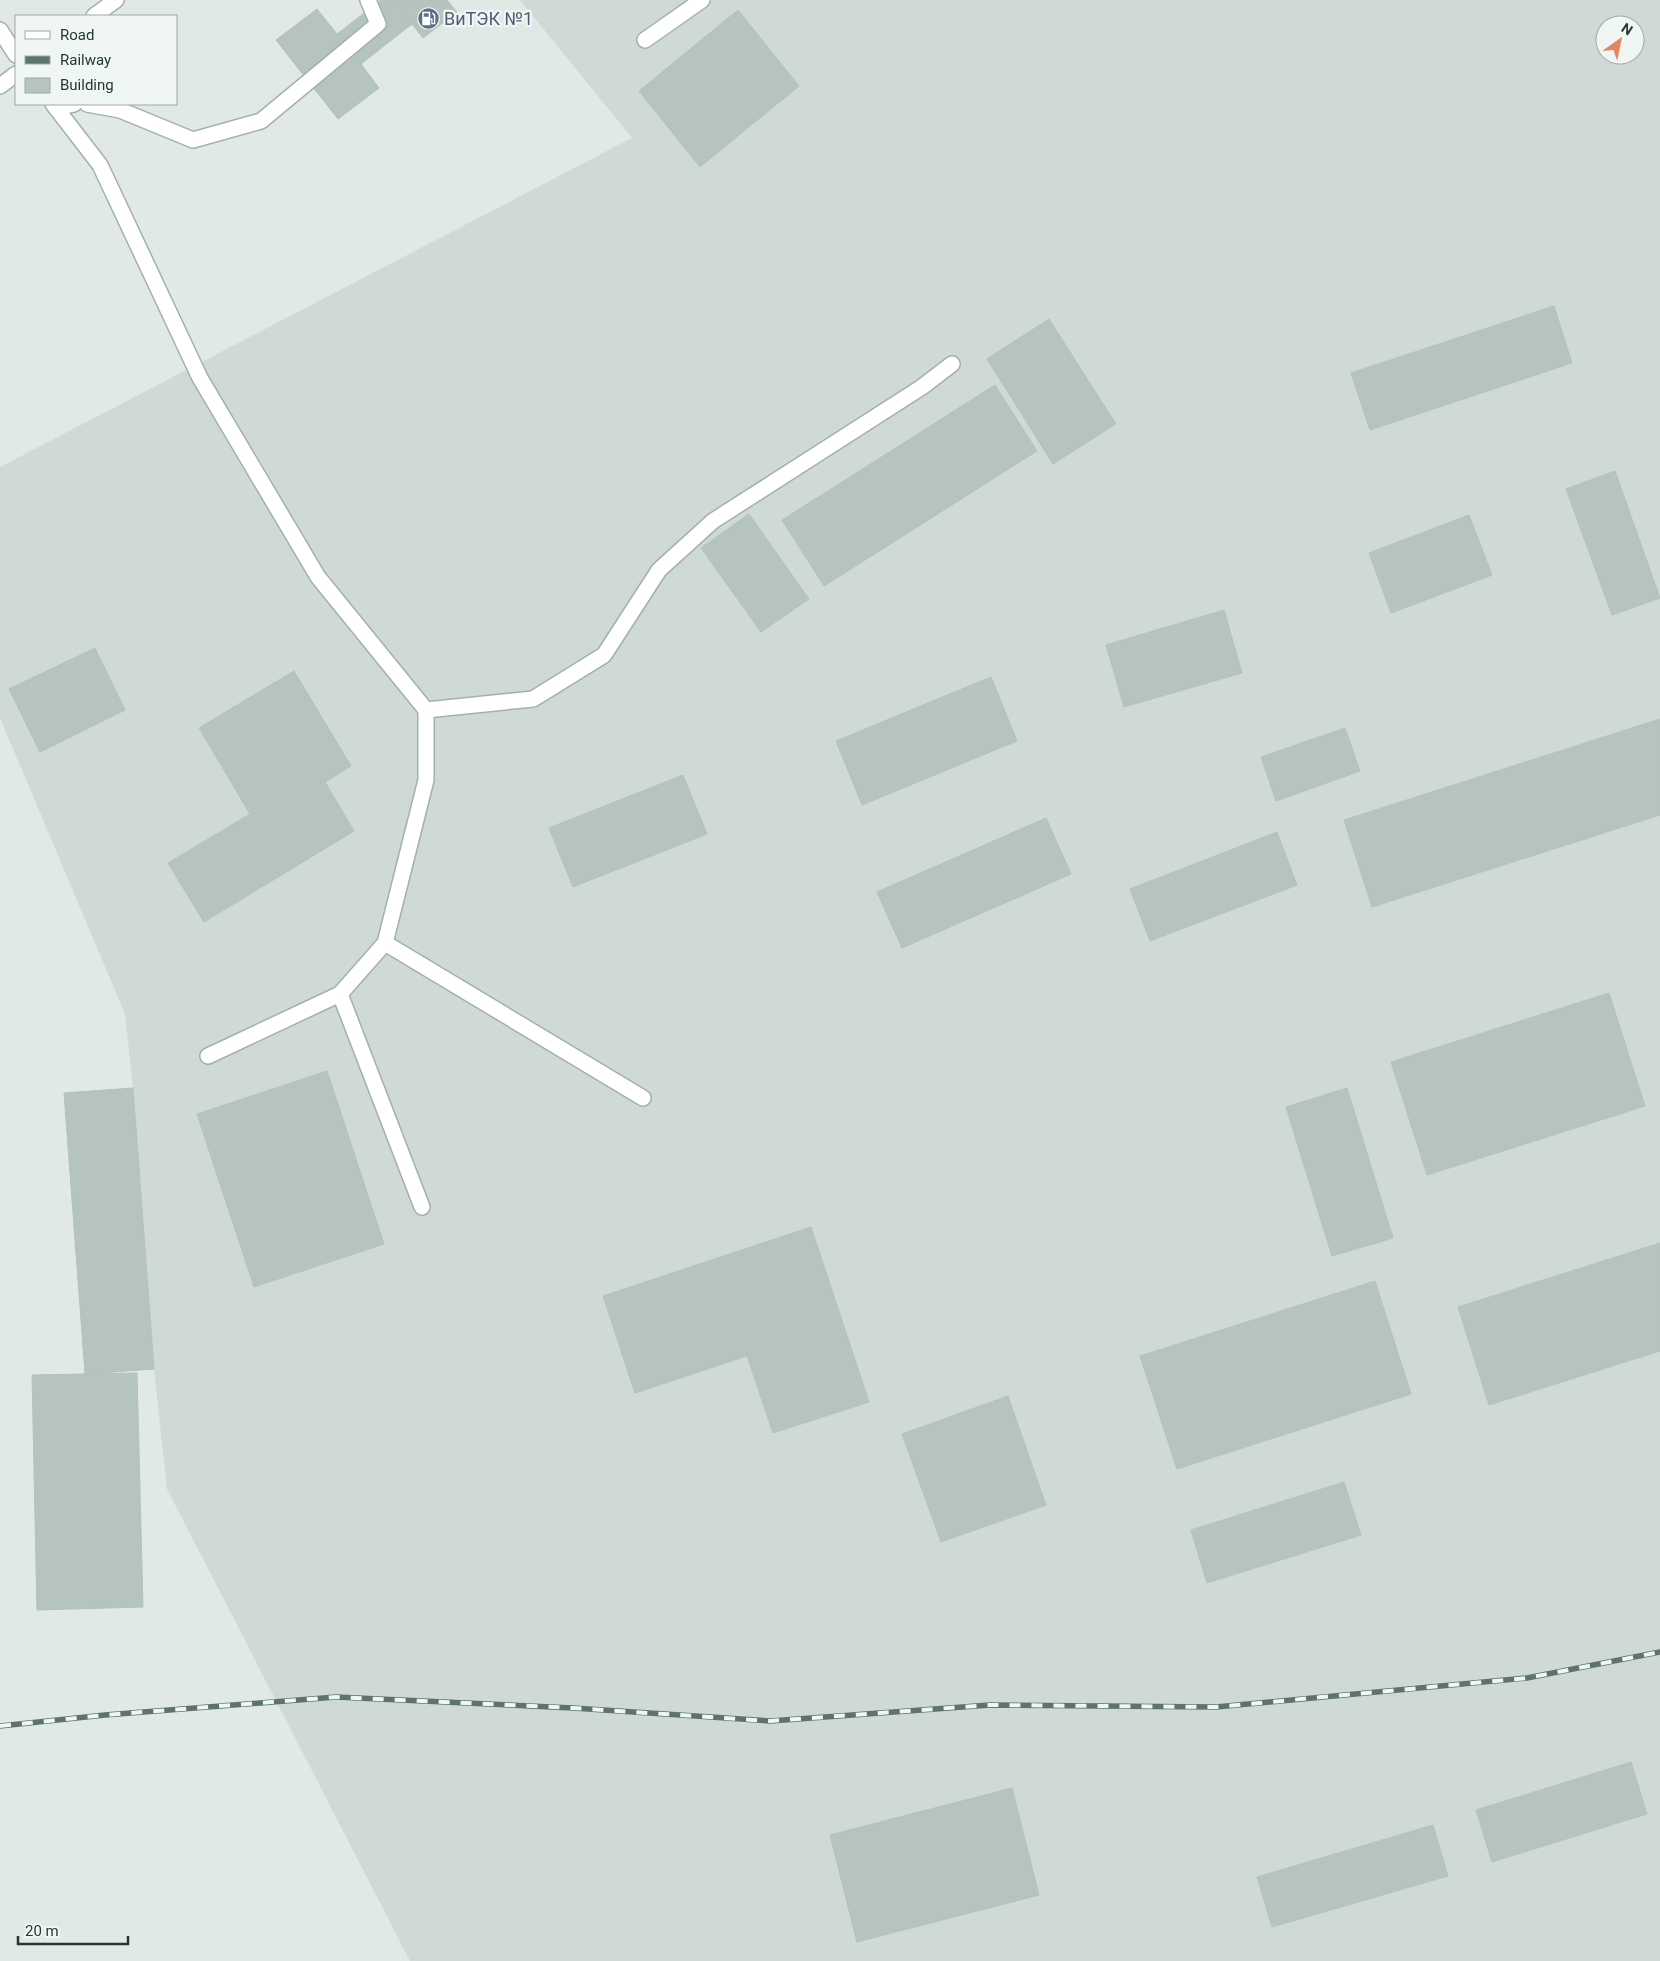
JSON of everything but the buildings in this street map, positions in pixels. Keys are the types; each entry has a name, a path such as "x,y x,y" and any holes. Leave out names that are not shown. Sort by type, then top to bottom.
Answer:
{"street":[{"path":"95,15 116,0"},
{"path":"92,105 120,110 193,140 262,121 378,24 368,0"},
{"path":"645,40 702,0"},
{"path":"0,30 15,53"},
{"path":"0,86 15,75"},
{"path":"54,106 100,165 200,378 318,578 426,710 426,780 384,943 340,994 208,1056"},
{"path":"426,710 533,699 604,655 659,570 713,521 922,387 952,364"},
{"path":"384,943 643,1098"},
{"path":"340,994 422,1207"}],"shaded area":[{"path":"520,0 1660,0 1660,1961 410,1961 167,1489 154,1369 133,1088 125,1014 0,718 0,467 632,138"}],"railway":[{"path":"0,1726 105,1715 336,1697 573,1708 770,1721 990,1705 1216,1707 1527,1678 1660,1652"}],"place":[{"name":"ВиТЭК №1","path":"428,18"}]}
